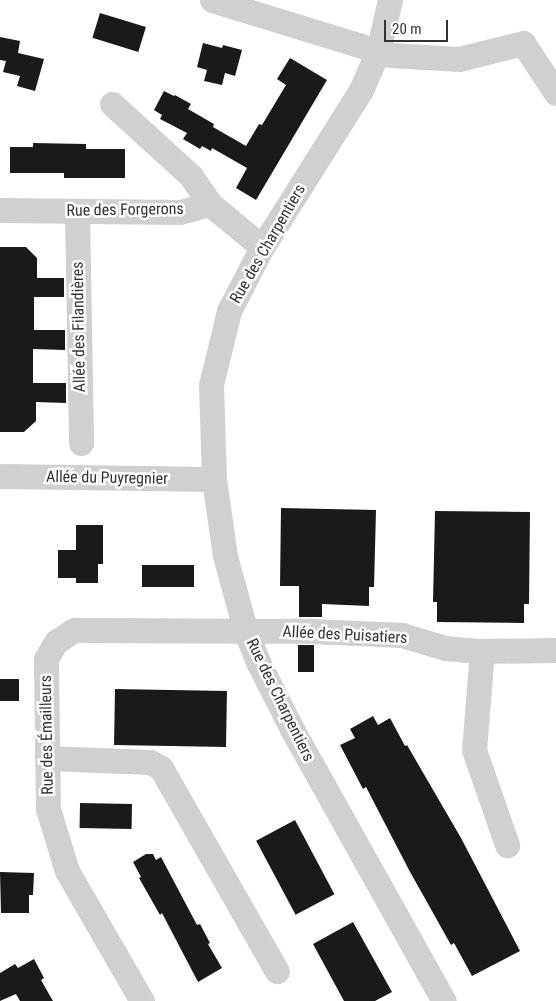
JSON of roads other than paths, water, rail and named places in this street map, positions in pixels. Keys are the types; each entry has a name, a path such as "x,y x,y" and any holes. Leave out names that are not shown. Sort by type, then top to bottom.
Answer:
{"street":[{"path":"212,0 257,7 390,55 459,59 523,43 556,93"},
{"name":"Rue des Charpentiers","path":"390,0 378,51 361,90 262,248 229,312 211,385 214,479 225,556 246,632 293,731 444,1001"},
{"path":"112,104 190,175 210,204 262,248"},
{"name":"Rue des Forgerons","path":"0,210 180,212 210,204"},
{"name":"Allée des Filandières","path":"77,211 81,443"},
{"name":"Allée du Puyregnier","path":"0,476 214,479"},
{"name":"Rue des Émailleurs","path":"142,1001 67,871 48,809 46,659 56,642 74,630 246,632"},
{"name":"Allée des Puisatiers","path":"246,632 312,631 402,635 445,648 482,651 556,650"},
{"path":"482,651 474,750 507,845"},
{"path":"47,758 150,762 161,768 277,971"}]}
